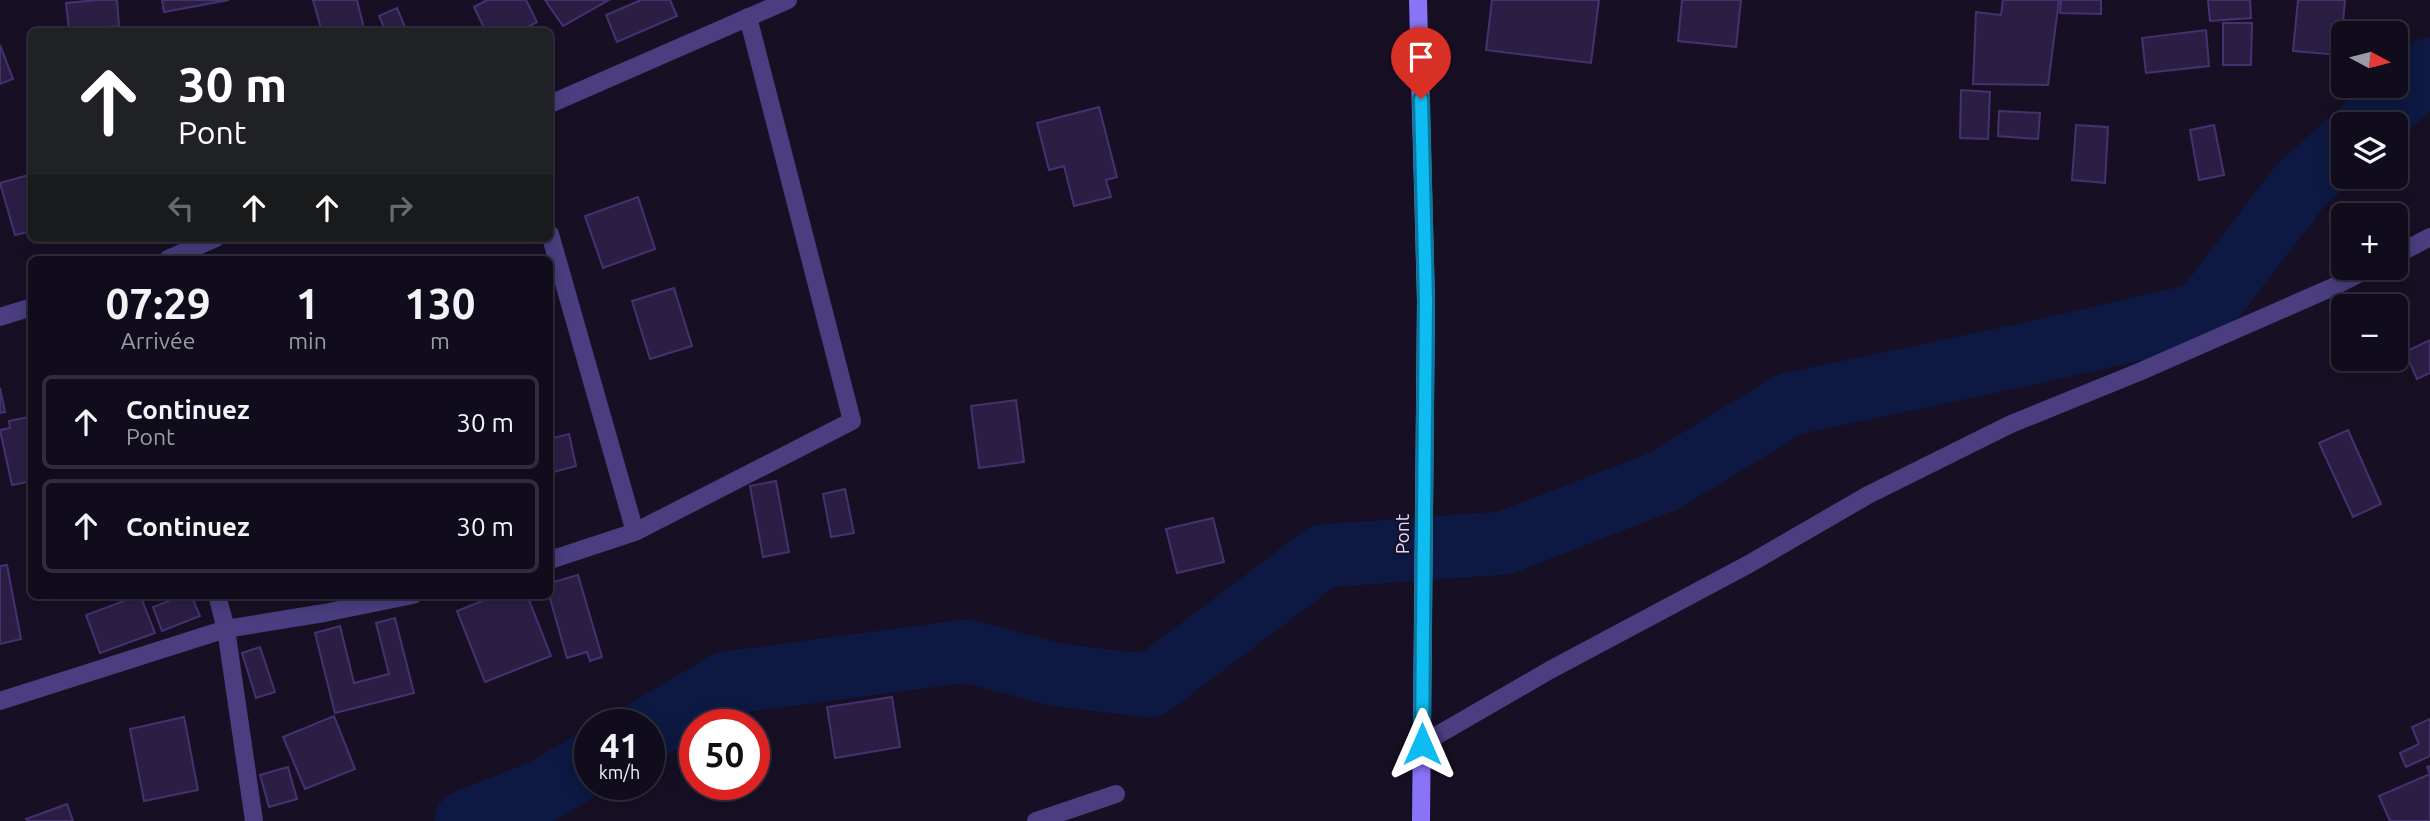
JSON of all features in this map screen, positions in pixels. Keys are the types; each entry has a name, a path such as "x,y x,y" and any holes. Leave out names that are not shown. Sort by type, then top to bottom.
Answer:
{"main road":[{"name":"Pont","path":"1417,0 1426,301 1421,821"}],"street":[{"path":"553,103 788,0"},
{"path":"553,558 635,532 852,421 748,17"},
{"path":"2408,249 2430,237"},
{"path":"174,256 207,242"},
{"path":"552,242 635,532"},
{"path":"1422,744 1550,670 1749,564 1868,495 2011,424 2151,366 2345,280"},
{"path":"0,317 28,308"},
{"path":"218,599 226,629 254,821"},
{"path":"0,701 226,629 393,599"},
{"path":"1036,821 1115,794"}],"building":[{"path":"117,0 119,26 69,28 66,3"},
{"path":"162,0 229,0 164,12"},
{"path":"313,0 357,0 364,28 321,28"},
{"path":"487,0 526,0 537,22 526,28 484,28 474,7"},
{"path":"545,0 609,0 563,26"},
{"path":"641,0 670,0 677,16 617,42 606,15"},
{"path":"1492,0 1599,0 1591,63 1486,50"},
{"path":"1682,0 1741,0 1736,47 1678,41"},
{"path":"2003,0 2059,0 2048,85 1973,84 1976,12 2001,15"},
{"path":"2061,0 2101,0 2101,14 2060,13"},
{"path":"2208,0 2250,0 2251,18 2210,21"},
{"path":"2298,0 2345,0 2343,21 2331,21 2331,54 2293,51"},
{"path":"397,8 405,28 384,28 379,16"},
{"path":"2223,23 2252,23 2251,65 2223,65"},
{"path":"2206,30 2209,66 2146,73 2142,38"},
{"path":"0,45 13,79 0,84"},
{"path":"1961,90 1990,92 1988,139 1960,138"},
{"path":"1099,107 1117,177 1106,180 1111,197 1074,206 1064,166 1049,170 1037,123"},
{"path":"1999,111 2040,113 2038,139 1998,136"},
{"path":"2076,125 2108,127 2105,183 2072,180"},
{"path":"2214,125 2224,175 2199,180 2190,130"},
{"path":"28,175 28,232 15,235 0,183"},
{"path":"638,197 655,249 603,268 585,216"},
{"path":"674,288 692,346 650,359 632,301"},
{"path":"2430,340 2430,373 2417,379 2408,359 2408,351"},
{"path":"0,388 5,412 0,413"},
{"path":"1016,400 1024,462 979,468 971,406"},
{"path":"28,417 28,482 12,485 0,430 10,428 9,421"},
{"path":"2348,430 2381,504 2353,517 2319,443"},
{"path":"569,434 576,466 553,472 553,438"},
{"path":"776,481 789,552 763,557 750,486"},
{"path":"845,489 854,533 831,537 823,494"},
{"path":"1213,518 1224,562 1177,573 1166,529"},
{"path":"7,565 21,639 0,644 0,566"},
{"path":"578,575 602,657 590,661 587,652 567,658 550,599 553,599 553,582"},
{"path":"129,599 142,599 155,633 100,653 86,615"},
{"path":"174,599 193,599 200,616 162,631 153,607"},
{"path":"487,599 529,599 551,656 485,682 457,611"},
{"path":"395,618 414,693 335,713 315,633 340,626 354,683 389,674 376,623"},
{"path":"260,647 275,692 256,698 242,653"},
{"path":"892,697 900,747 835,758 827,707"},
{"path":"334,716 355,769 305,789 283,737"},
{"path":"184,717 198,790 144,801 130,729"},
{"path":"2430,719 2430,756 2406,767 2400,753 2419,744 2412,727"},
{"path":"288,767 297,799 269,807 260,775"},
{"path":"2430,774 2430,821 2390,821 2379,796"},
{"path":"67,804 73,821 26,819"}],"waterway":[{"path":"2382,112 2430,69"},
{"path":"665,720 727,683 966,651 1058,675 1150,686 1323,556 1504,543 1664,481 1790,404 2202,314 2300,186 2331,158"},
{"path":"466,821 543,791 574,773"}],"route":[{"path":"1421,99 1426,301 1422,744"}]}
